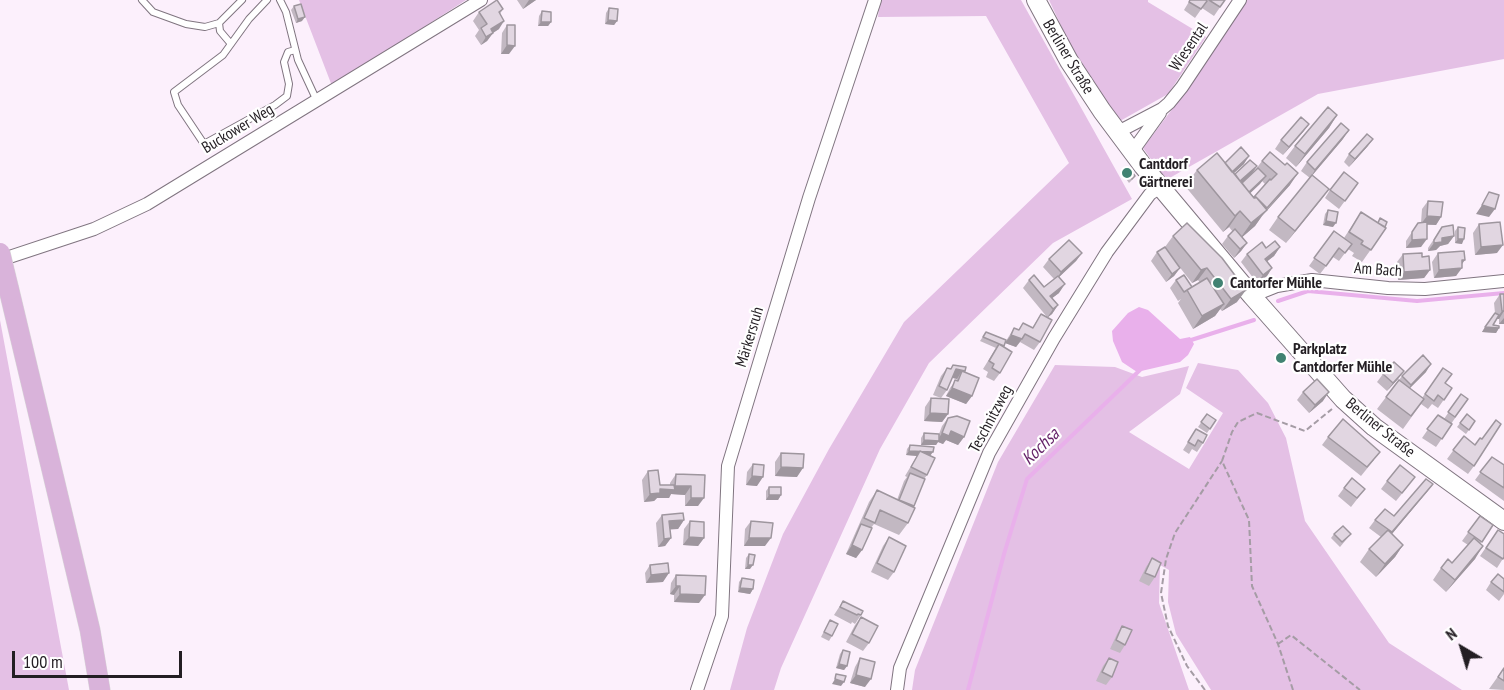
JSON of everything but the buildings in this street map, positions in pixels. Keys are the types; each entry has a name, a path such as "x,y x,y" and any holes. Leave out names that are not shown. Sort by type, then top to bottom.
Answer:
{"main road":[{"name":"Berliner Straße","path":"1035,0 1069,61 1132,152 1252,296 1343,399 1374,427 1504,521"},
{"path":"0,253 90,630 100,690"}],"street":[{"name":"Buckower Weg","path":"0,260 94,229 147,204 481,0"},
{"name":"Märkersruh","path":"697,690 722,616 728,466 809,198 875,0"},
{"name":"Wiesental","path":"1132,152 1162,109 1182,87 1240,0"},
{"name":"Wiesental","path":"1118,132 1162,109"},
{"name":"Teschnitzweg","path":"897,690 900,668 989,453 1054,338 1107,252 1150,194 1160,188"},
{"name":"Am Bach","path":"1252,296 1277,286 1312,280 1388,288 1425,289 1504,281"}],"lane":[{"path":"142,0 153,12 186,24 205,27 219,23 242,0"},
{"path":"267,0 249,19 223,55 174,92 178,105 204,144 287,96 288,84 284,62 288,52 296,50"},
{"path":"280,0 286,12 296,50 317,101"},
{"path":"219,23 220,31 231,44"}],"path":[{"path":"1205,690 1187,666 1168,626 1161,593 1166,560 1175,533 1222,461 1238,422 1257,413 1305,431 1343,399"},
{"path":"1222,461 1249,520 1252,586 1278,644 1293,690"},
{"path":"1278,644 1291,635 1360,690"}],"shaded area":[{"path":"299,0 466,0 332,86"},
{"path":"880,0 1021,0 1132,199 1053,243 929,363 880,449 781,668 774,690 730,690 747,628 783,534 829,449 904,322 1069,163 986,16 878,17"},
{"path":"1049,0 1148,0 1206,37 1168,94 1120,121 1070,45"},
{"path":"1244,0 1504,0 1504,59 1318,94 1166,180 1143,148 1185,92"},
{"path":"1139,307 1148,310 1180,339 1190,337 1194,344 1188,355 1180,362 1137,372 1122,362 1113,341 1112,331 1128,313"},
{"path":"0,320 69,690 0,690"},
{"path":"1198,363 1238,370 1268,403 1286,438 1305,521 1389,643 1462,690 1211,690 1176,634 1168,602 1169,570 1160,565 1159,603 1189,690 912,690 915,670 998,462 1055,365 1115,367 1142,377 1189,366 1180,394 1129,432 1189,469 1223,413 1186,388"}],"waterway":[{"name":"Kochsa","path":"1278,301 1308,291 1417,301 1504,293"},
{"name":"Kochsa","path":"1188,341 1254,320"},
{"name":"Kochsa","path":"968,690 1004,554 1027,479 1141,369"}],"place":[{"name":"Cantdorf Gärtnerei","path":"1127,173"},
{"name":"Cantorfer Mühle","path":"1218,283"},
{"name":"Parkplatz Cantdorfer Mühle","path":"1281,358"}]}
